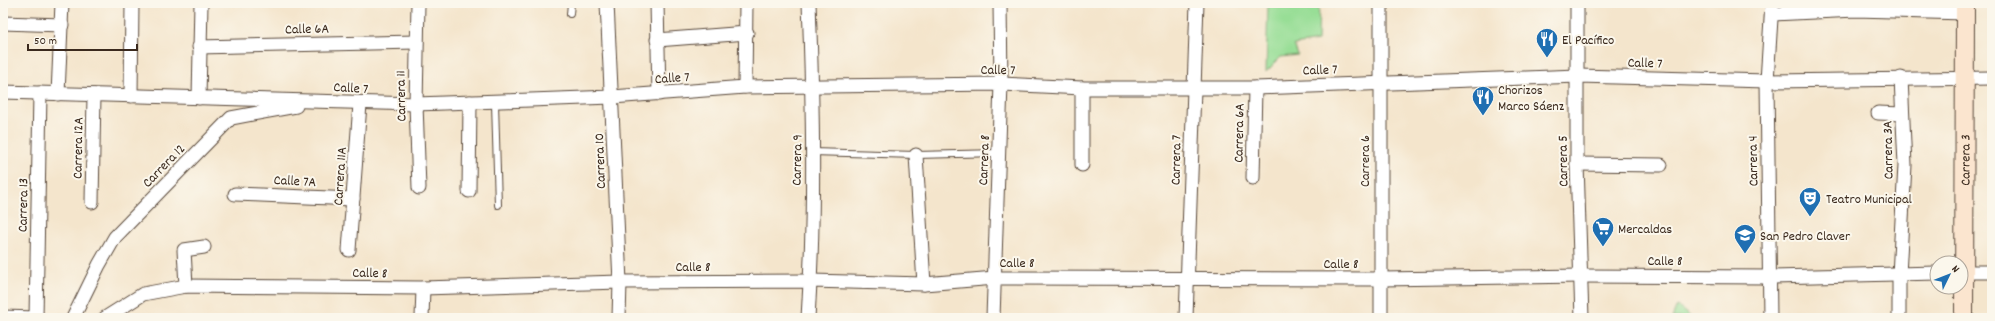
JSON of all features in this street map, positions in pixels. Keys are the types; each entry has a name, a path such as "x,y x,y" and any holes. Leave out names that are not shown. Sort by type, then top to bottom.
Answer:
{"main road":[{"name":"Carrera 3","path":"1963,255 1965,8"},
{"name":"Carrera 3","path":"1964,295 1964,318"}],"street":[{"path":"58,94 62,3"},
{"path":"131,96 132,3"},
{"path":"200,98 199,47 201,3"},
{"name":"Carrera 11","path":"418,3 416,42 416,104 419,188"},
{"name":"Carrera 10","path":"607,3 620,282 619,318"},
{"path":"657,3 659,94"},
{"path":"745,87 747,33 746,3"},
{"name":"Carrera 9","path":"808,318 811,281 812,152 812,87 809,3"},
{"name":"Carrera 8","path":"993,318 1002,84 1000,3"},
{"name":"Carrera 7","path":"1186,318 1189,279 1193,87 1197,3"},
{"name":"Carrera 6","path":"1381,3 1380,83 1382,318"},
{"name":"Carrera 5","path":"1577,3 1577,164 1582,318"},
{"path":"1772,8 1856,10 1965,8"},
{"name":"Carrera 4","path":"1770,318 1767,81 1772,8"},
{"path":"3,23 62,25"},
{"path":"658,40 747,33"},
{"name":"Calle 6A","path":"199,47 416,42"},
{"name":"Calle 7","path":"3,92 360,104 416,104 470,102 495,103 612,97 745,87 1002,84 1082,88 1255,88 1578,76 1767,81 1901,78 1992,78"},
{"name":"Carrera 3A","path":"1899,318 1898,275 1899,165 1902,114 1901,78"},
{"path":"1082,88 1082,165"},
{"name":"Carrera 6A","path":"1253,178 1255,88"},
{"name":"Carrera 13","path":"36,318 40,93"},
{"name":"Carrera 12A","path":"92,202 94,95"},
{"name":"Carrera 12","path":"73,318 99,265 115,238 231,118 324,102"},
{"path":"469,191 470,102"},
{"name":"Carrera 11A","path":"349,250 360,104"},
{"path":"1878,113 1902,114"},
{"path":"916,155 924,284"},
{"path":"1577,164 1661,165"},
{"name":"Calle 7A","path":"235,194 353,199"},
{"path":"186,286 184,250 204,247"},
{"path":"1969,272 1992,272"},
{"name":"Calle 8","path":"105,318 143,294 186,286 423,288 620,282 811,281 924,284 995,278 1381,279 1581,276 1770,277 1929,273"},
{"path":"422,318 423,288"},
{"path":"3,317 36,318"}],"lane":[{"path":"570,14 571,3"},
{"path":"495,103 498,205"},
{"path":"812,152 916,155 999,153"}],"green space":[{"path":"1268,3 1319,3 1318,41 1294,45 1298,55 1281,57 1266,72"},
{"path":"1677,306 1692,318 1672,318"}],"place":[{"name":"El Pacífico","path":"1547,58"},
{"name":"Chorizos Marco Sáenz","path":"1483,116"},
{"name":"Teatro Municipal","path":"1810,218"},
{"name":"Mercaldas","path":"1603,248"},
{"name":"San Pedro Claver","path":"1745,254"}]}
